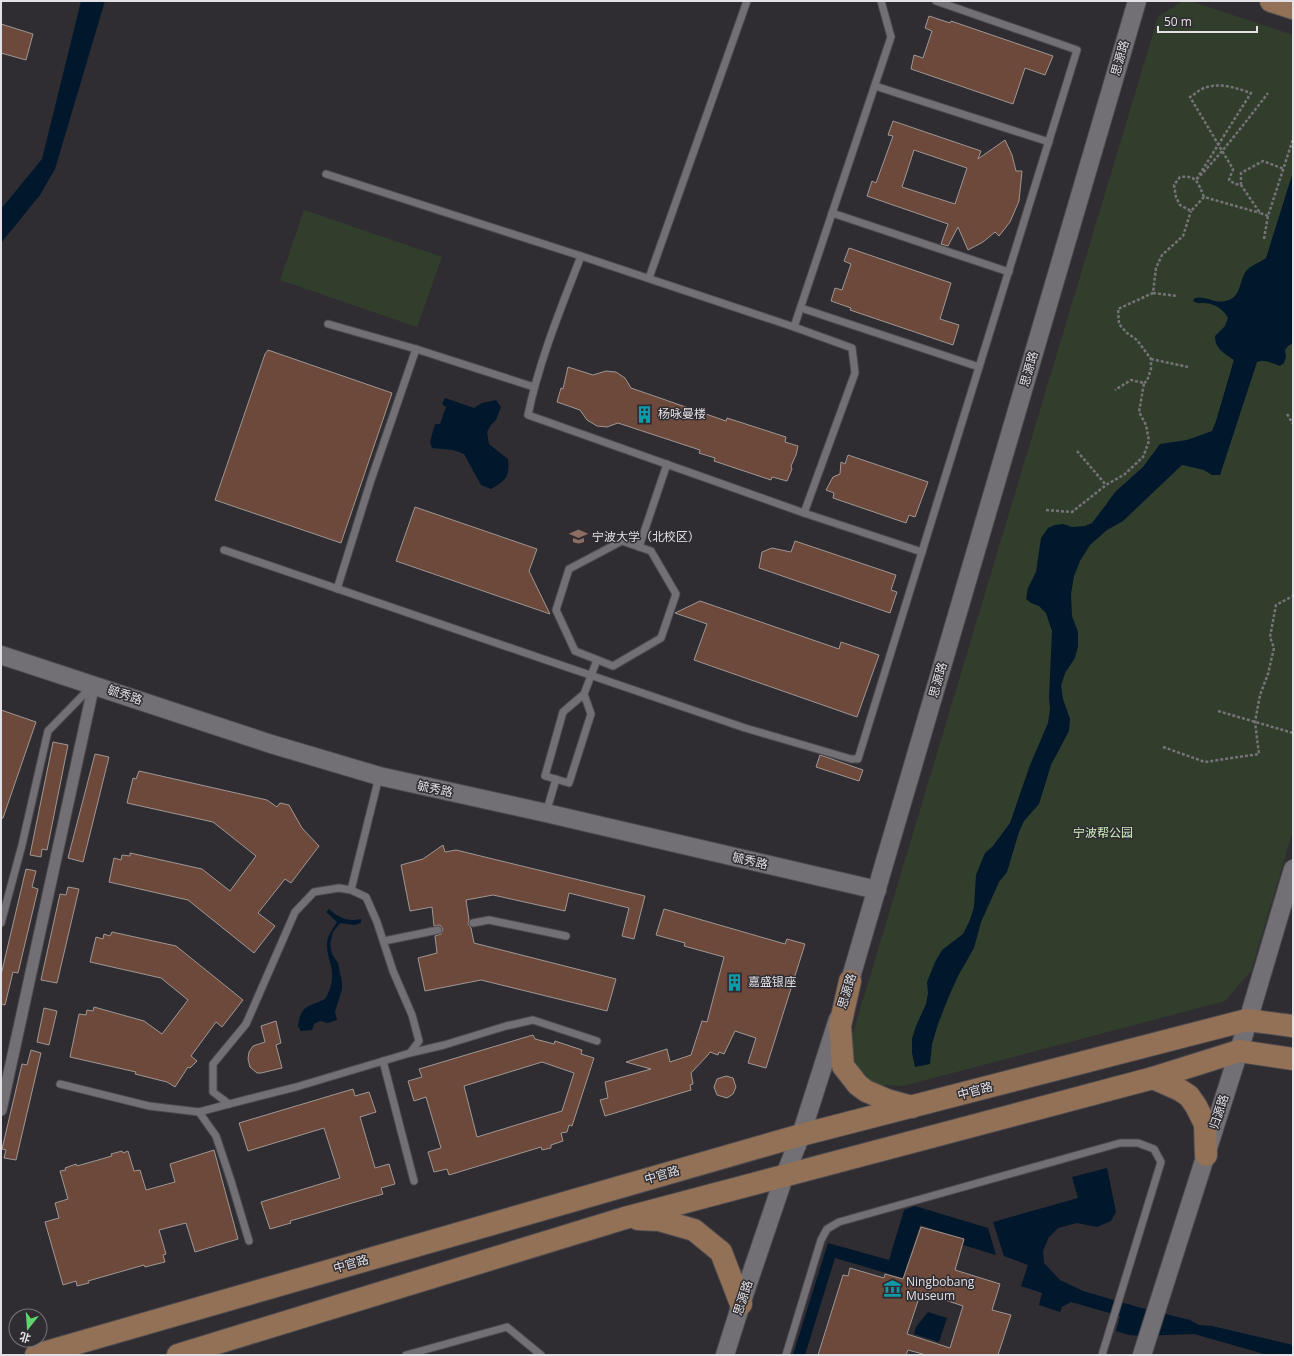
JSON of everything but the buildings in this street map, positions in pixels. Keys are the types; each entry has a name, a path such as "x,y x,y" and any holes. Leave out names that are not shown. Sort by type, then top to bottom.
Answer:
{"main road":[{"path":"1271,1 1293,8"},
{"path":"850,981 840,1026 844,1066 858,1085 866,1091 887,1100 912,1107"},
{"name":"中官路","path":"36,1355 801,1135 1247,1020 1293,1026"},
{"path":"178,1355 625,1218 1153,1078 1239,1051 1293,1059"},
{"path":"1153,1078 1180,1090 1189,1096 1196,1106 1205,1124 1206,1155"},
{"path":"625,1218 659,1220 694,1230 721,1252 741,1304"}],"street":[{"name":"思源路","path":"725,1355 784,1177 801,1135 850,981 1137,1"},
{"name":"毓秀路","path":"1,655 94,684 271,744 379,776 877,890"},
{"path":"1,1110 94,684"},
{"name":"归源路","path":"1142,1355 1239,1051 1293,869"}],"lane":[{"path":"649,278 747,1"},
{"path":"794,327 891,37 881,1"},
{"path":"224,550 745,728 858,759 1077,50 936,1"},
{"path":"874,86 1049,142"},
{"path":"326,174 649,278 852,348 855,373 804,513"},
{"path":"832,213 1009,272"},
{"path":"581,256 552,332 534,387 528,416 804,513 922,552"},
{"path":"801,308 979,367"},
{"path":"328,324 416,349 534,387"},
{"path":"337,589 371,480 416,349"},
{"path":"639,547 667,464"},
{"path":"622,541 639,547 651,551 676,594 661,638 613,666 574,651 556,610 569,569 622,541"},
{"path":"584,694 592,714 569,783 545,776 563,712 584,694 597,660"},
{"path":"1,923 22,845 48,731 94,684"},
{"path":"351,890 379,776"},
{"path":"546,813 556,779"},
{"path":"229,1104 212,1092 213,1064 246,1024 295,912 314,892 339,888 351,890 366,898 377,922 393,970 412,1015 418,1041 410,1053"},
{"path":"472,923 489,920 566,936"},
{"path":"384,942 438,930"},
{"path":"60,1084 149,1106 199,1112 296,1087 410,1053 444,1045 506,1026 533,1020 597,1041"},
{"path":"383,1061 414,1181"},
{"path":"199,1112 216,1136 232,1181 248,1241"},
{"path":"786,1355 821,1240 827,1229 839,1222 1112,1145 1120,1143 1138,1143 1154,1149 1161,1162 1102,1355"},
{"path":"406,1355 507,1327 541,1355"}],"path":[{"path":"1196,180 1218,144 1226,131 1251,93 1229,86 1213,86 1203,88 1190,97 1218,144 1222,151 1233,169 1229,180 1235,184 1241,184"},
{"path":"1196,180 1222,151 1268,93"},
{"path":"1264,238 1268,216 1293,139"},
{"path":"1260,213 1241,184 1241,173 1263,161 1284,169"},
{"path":"1191,210 1180,205 1176,197 1174,185 1180,177 1188,176 1196,180 1204,197"},
{"path":"1204,197 1268,216"},
{"path":"1153,293 1156,268 1162,255 1183,236 1191,210 1204,197"},
{"path":"1046,510 1072,512 1106,485 1125,474 1143,457 1149,441 1146,425 1139,412 1144,383 1147,381 1151,369 1151,359 1137,340 1127,333 1119,324 1118,309 1153,293 1177,296"},
{"path":"1151,359 1188,367"},
{"path":"1115,390 1131,380 1144,383"},
{"path":"1287,414 1293,424"},
{"path":"1076,451 1106,485"},
{"path":"1163,747 1205,762 1259,754 1255,722 1260,695 1268,674 1274,648 1270,637 1276,605 1293,596"},
{"path":"1218,711 1293,733"}],"green space":[{"name":"宁波帮公园","path":"1183,1 1190,1 1293,35 1293,831 1251,971 1225,1001 903,1086 878,1085 857,1072 851,1040 1158,17"},
{"path":"304,210 442,257 417,327 280,280"}],"water":[{"path":"81,1 105,1 55,169 40,195 1,243 1,209 42,159"},
{"path":"1293,172 1293,343 1285,350 1286,357 1284,363 1280,366 1266,361 1257,362 1220,475 1212,475 1204,470 1182,465 1123,521 1107,530 1090,545 1080,561 1074,576 1071,594 1072,616 1078,632 1078,646 1075,658 1065,673 1061,686 1063,699 1070,719 1069,731 1051,765 1039,804 1024,821 1019,832 1007,872 999,882 981,922 974,948 958,976 949,996 932,1044 930,1064 915,1067 912,1053 912,1039 926,1004 928,993 927,982 935,962 942,950 963,934 970,920 974,907 976,875 985,853 993,846 1010,823 1030,765 1048,723 1050,709 1049,697 1052,631 1046,613 1039,606 1026,599 1028,588 1036,572 1041,538 1048,528 1055,525 1063,524 1072,527 1085,526 1092,523 1115,492 1143,467 1160,444 1187,440 1212,431 1234,360 1218,347 1215,340 1215,336 1225,326 1228,318 1222,310 1216,306 1193,301 1195,298 1199,297 1221,302 1231,299 1238,292 1248,269 1266,258"},
{"path":"445,398 474,408 482,403 496,400 501,407 496,420 487,432 489,444 508,459 508,470 506,477 491,489 481,485 464,454 453,450 432,448 430,442 435,424 440,424 446,407 442,404"},
{"path":"329,909 336,915 347,920 361,919 361,923 354,925 340,923 333,932 330,944 332,954 338,963 342,982 342,989 335,1012 337,1020 328,1023 320,1021 314,1024 312,1030 301,1031 298,1026 301,1014 310,1005 325,999 331,983 332,970 327,942 337,922 326,912"},
{"path":"1107,1168 1116,1212 1111,1221 1097,1227 1077,1223 1058,1228 1049,1237 1043,1251 1044,1263 1060,1280 1083,1291 1190,1320 1199,1325 1212,1326 1293,1345 1293,1355 1268,1355 1194,1334 1129,1335 1116,1331 1120,1316 1071,1302 1062,1307 1060,1312 1039,1305 1042,1293 1021,1286 1028,1265 1004,1256 993,1222 1078,1198 1072,1177"},
{"path":"915,1206 988,1228 996,1255 963,1245 964,1239 920,1225 903,1278 835,1258 805,1355 793,1355 828,1243 889,1260 904,1210"},
{"path":"928,1312 947,1318 939,1342 914,1334 916,1327"}],"place":[{"name":"杨咏曼楼","path":"645,414"},
{"name":"宁波大学（北校区）","path":"579,537"},
{"name":"嘉盛银座","path":"735,982"},
{"name":"Ningbobang Museum","path":"893,1289"}]}
